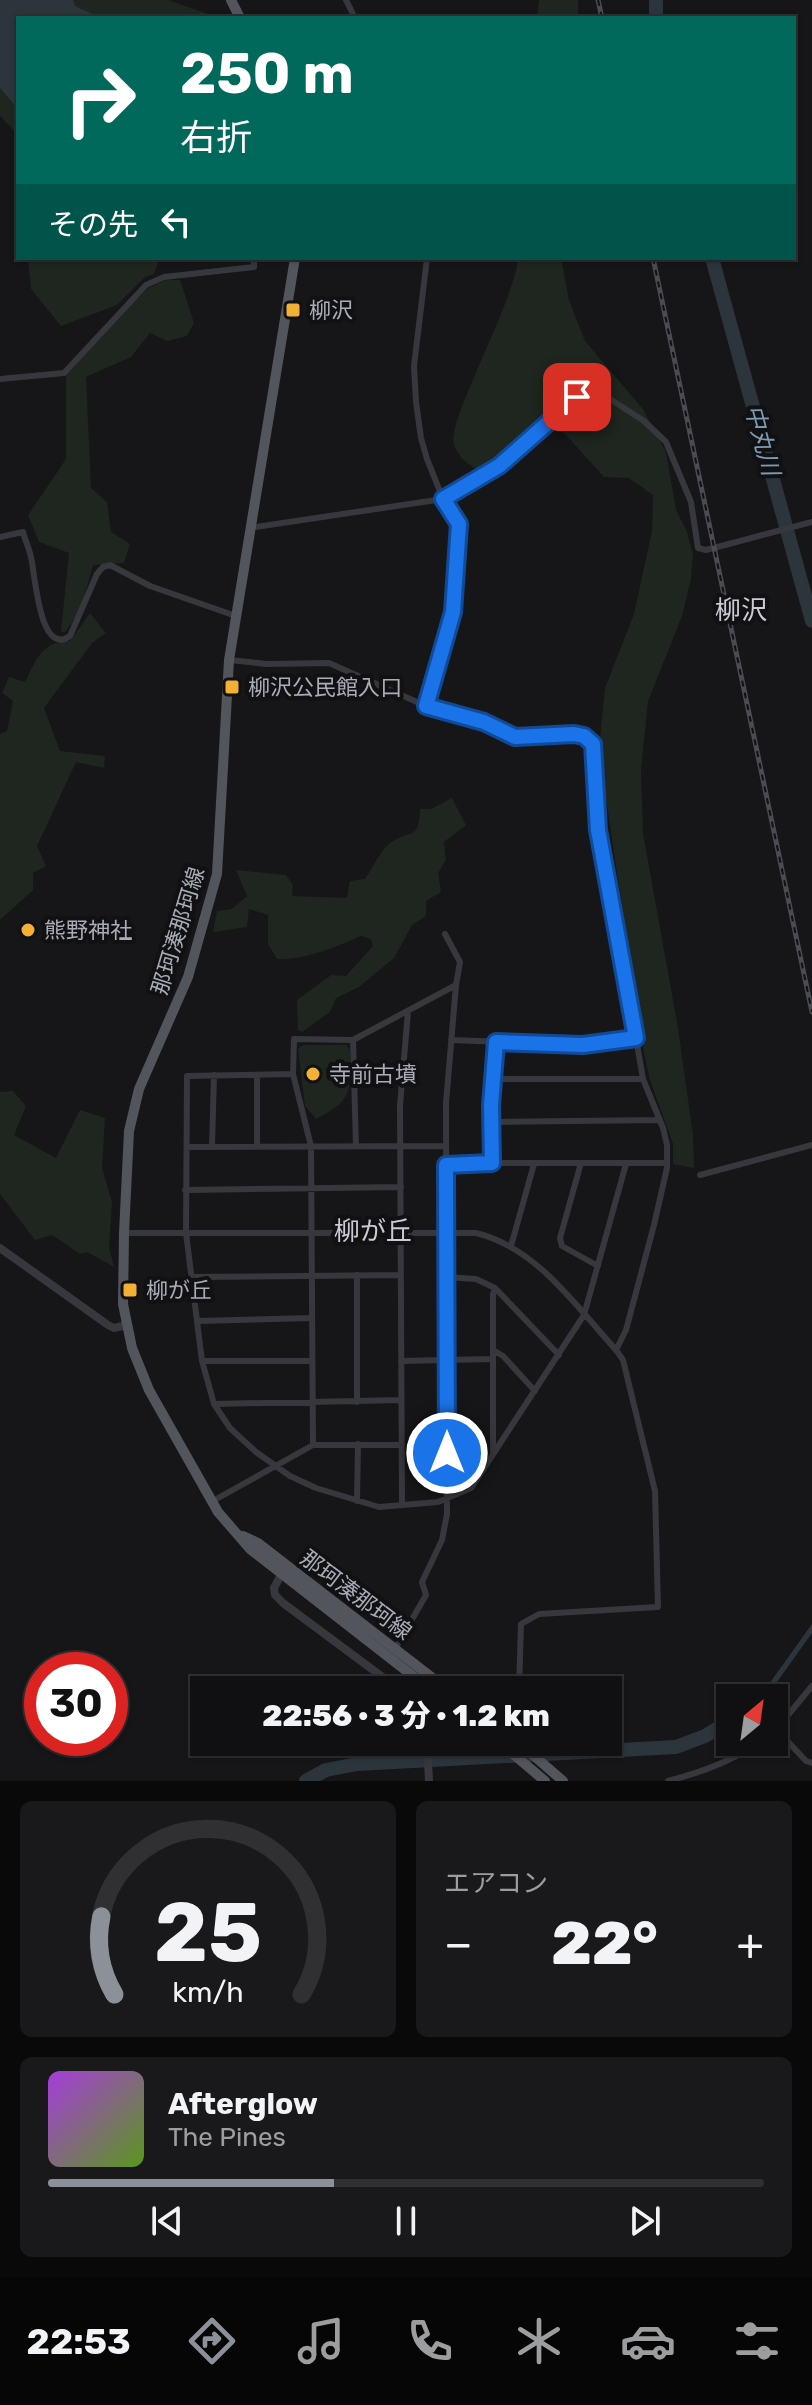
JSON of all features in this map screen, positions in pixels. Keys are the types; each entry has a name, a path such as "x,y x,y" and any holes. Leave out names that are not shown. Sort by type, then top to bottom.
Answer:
{"main road":[{"name":"那珂湊那珂線","path":"295,260 229,660 217,874 204,927 184,986 139,1089 127,1153 122,1283 132,1348 149,1390 211,1502 250,1549 413,1676"},
{"name":"那珂湊那珂線","path":"238,1533 258,1543 430,1676"},
{"path":"516,1756 542,1778"},
{"path":"534,1756 559,1777"}],"street":[{"path":"0,379 64,373 146,285 164,277 254,267 254,260"},
{"path":"426,706 453,612 459,524 443,499 421,438 414,366 427,260"},
{"path":"249,528 443,499 499,466 566,404 577,397 599,394 644,421 666,442 691,502 698,548 706,550 810,522"},
{"path":"0,537 23,532 31,557 42,618 47,629 59,639 65,640 70,636 97,574 110,565 150,586 236,616"},
{"path":"229,660 267,664 329,663 426,706 484,722 515,737 574,734 584,736 593,744 598,830 643,1079 667,1145 667,1163 626,1330 616,1350"},
{"path":"395,1649 426,1595 422,1582 442,1540 447,1499 445,1146 451,1040 460,962 445,934"},
{"path":"313,1445 311,1146 293,1074 294,1039 353,1040 456,985"},
{"path":"402,1504 400,1106 408,1011"},
{"path":"451,1040 583,1045 636,1038"},
{"path":"353,1040 356,1146"},
{"path":"492,1163 496,1042"},
{"path":"293,1074 187,1076 186,1233 202,1361 214,1404 230,1428 276,1467 304,1484 379,1507 438,1502 471,1488 584,1315 626,1164"},
{"path":"212,1146 214,1075"},
{"path":"257,1075 257,1146"},
{"path":"494,1079 643,1079"},
{"path":"492,1122 659,1120"},
{"path":"700,1175 812,1145"},
{"path":"187,1147 445,1146"},
{"path":"581,1163 560,1238 562,1246 598,1266"},
{"path":"446,1165 667,1163"},
{"path":"511,1246 534,1164"},
{"path":"185,1190 401,1187"},
{"path":"124,1233 476,1233 511,1246 531,1259 616,1350 623,1360 655,1491 658,1607 539,1614 527,1618 521,1624 519,1676"},
{"path":"0,1248 108,1325 114,1328 127,1325"},
{"path":"357,1275 357,1402"},
{"path":"192,1277 400,1275"},
{"path":"447,1277 476,1279 495,1288 559,1355"},
{"path":"493,1452 495,1288"},
{"path":"198,1321 310,1318"},
{"path":"493,1350 503,1356 535,1391"},
{"path":"401,1361 492,1359"},
{"path":"202,1361 311,1361"},
{"path":"214,1404 401,1400"},
{"path":"357,1501 358,1444"},
{"path":"211,1502 313,1445 402,1445"},
{"path":"281,1575 274,1588 275,1595 381,1676"},
{"path":"788,1715 812,1686"},
{"path":"788,1744 812,1763"},
{"path":"428,1756 429,1780"},
{"path":"668,1781 736,1756"}],"shaded area":[{"path":"0,0 168,0 214,16 16,16 16,133 0,116"},
{"path":"0,0 73,0 75,6 97,16 16,16 16,107 0,88"},
{"path":"539,0 578,0 578,16 537,16"},
{"path":"28,260 155,260 158,263 154,274 145,277 117,305 61,326 31,289"},
{"path":"518,260 561,260 569,300 585,341 643,409 666,452 676,510 693,554 682,616 648,701 641,770 643,833 678,1028 693,1135 694,1168 673,1164 673,1144 650,1080 641,1039 599,749 605,688 634,614 652,531 653,495 629,478 604,477 556,424 529,428 514,449 484,473 470,465 456,450 455,431 461,411 514,277"},
{"path":"166,280 180,280 194,323 187,336 167,341 150,333 131,357 86,377 91,488 107,502 111,532 130,544 124,563 93,565 79,609 71,625 61,632 69,553 39,542 28,515 66,459 66,374 137,298"},
{"path":"90,613 106,633 92,643 44,708 60,751 105,756 104,768 76,762 37,846 46,866 33,873 33,890 0,920 0,734 7,731 13,701 2,693 9,677 25,682 41,653 53,644 70,641"},
{"path":"452,798 466,825 444,842 446,860 438,873 441,892 426,901 426,916 412,925 394,958 359,987 336,998 330,1012 302,1032 298,1030 297,1000 331,975 346,976 373,946 371,939 361,936 309,955 277,959 268,944 268,915 249,909 247,927 213,932 217,911 232,909 247,896 236,870 286,875 293,885 292,896 347,898 350,881 365,879 389,844 416,830 420,809 431,809"},
{"path":"303,1045 346,1045 350,1050 348,1092 338,1105 316,1119 305,1106 298,1049"},
{"path":"13,1091 26,1106 14,1135 56,1158 80,1110 105,1118 102,1168 112,1202 109,1247 114,1267 87,1252 80,1254 52,1235 35,1240 0,1194 0,1092"},
{"path":"812,1624 812,1633 776,1684 769,1684"}],"waterway":[{"name":"中丸川","path":"656,0 656,16"},
{"name":"中丸川","path":"713,260 812,621"},
{"name":"中丸川","path":"306,1781 326,1770 357,1764 676,1747 716,1729"}],"railway":[{"path":"598,0 602,16"},
{"path":"653,260 812,1012"}],"place":[{"name":"柳沢","path":"293,310"},
{"name":"柳沢公民館入口","path":"232,687"},
{"name":"熊野神社","path":"28,930"},
{"name":"寺前古墳","path":"313,1074"},
{"name":"柳が丘","path":"130,1290"}],"district":[{"name":"柳沢","path":"741,610"},
{"name":"柳が丘","path":"373,1231"}],"route":[{"path":"447,1453 446,1165 492,1163 491,1105 496,1042 583,1045 636,1038 598,830 593,744 584,736 574,734 515,737 464,715 426,706 453,612 459,524 443,499 499,466 577,397"}]}
